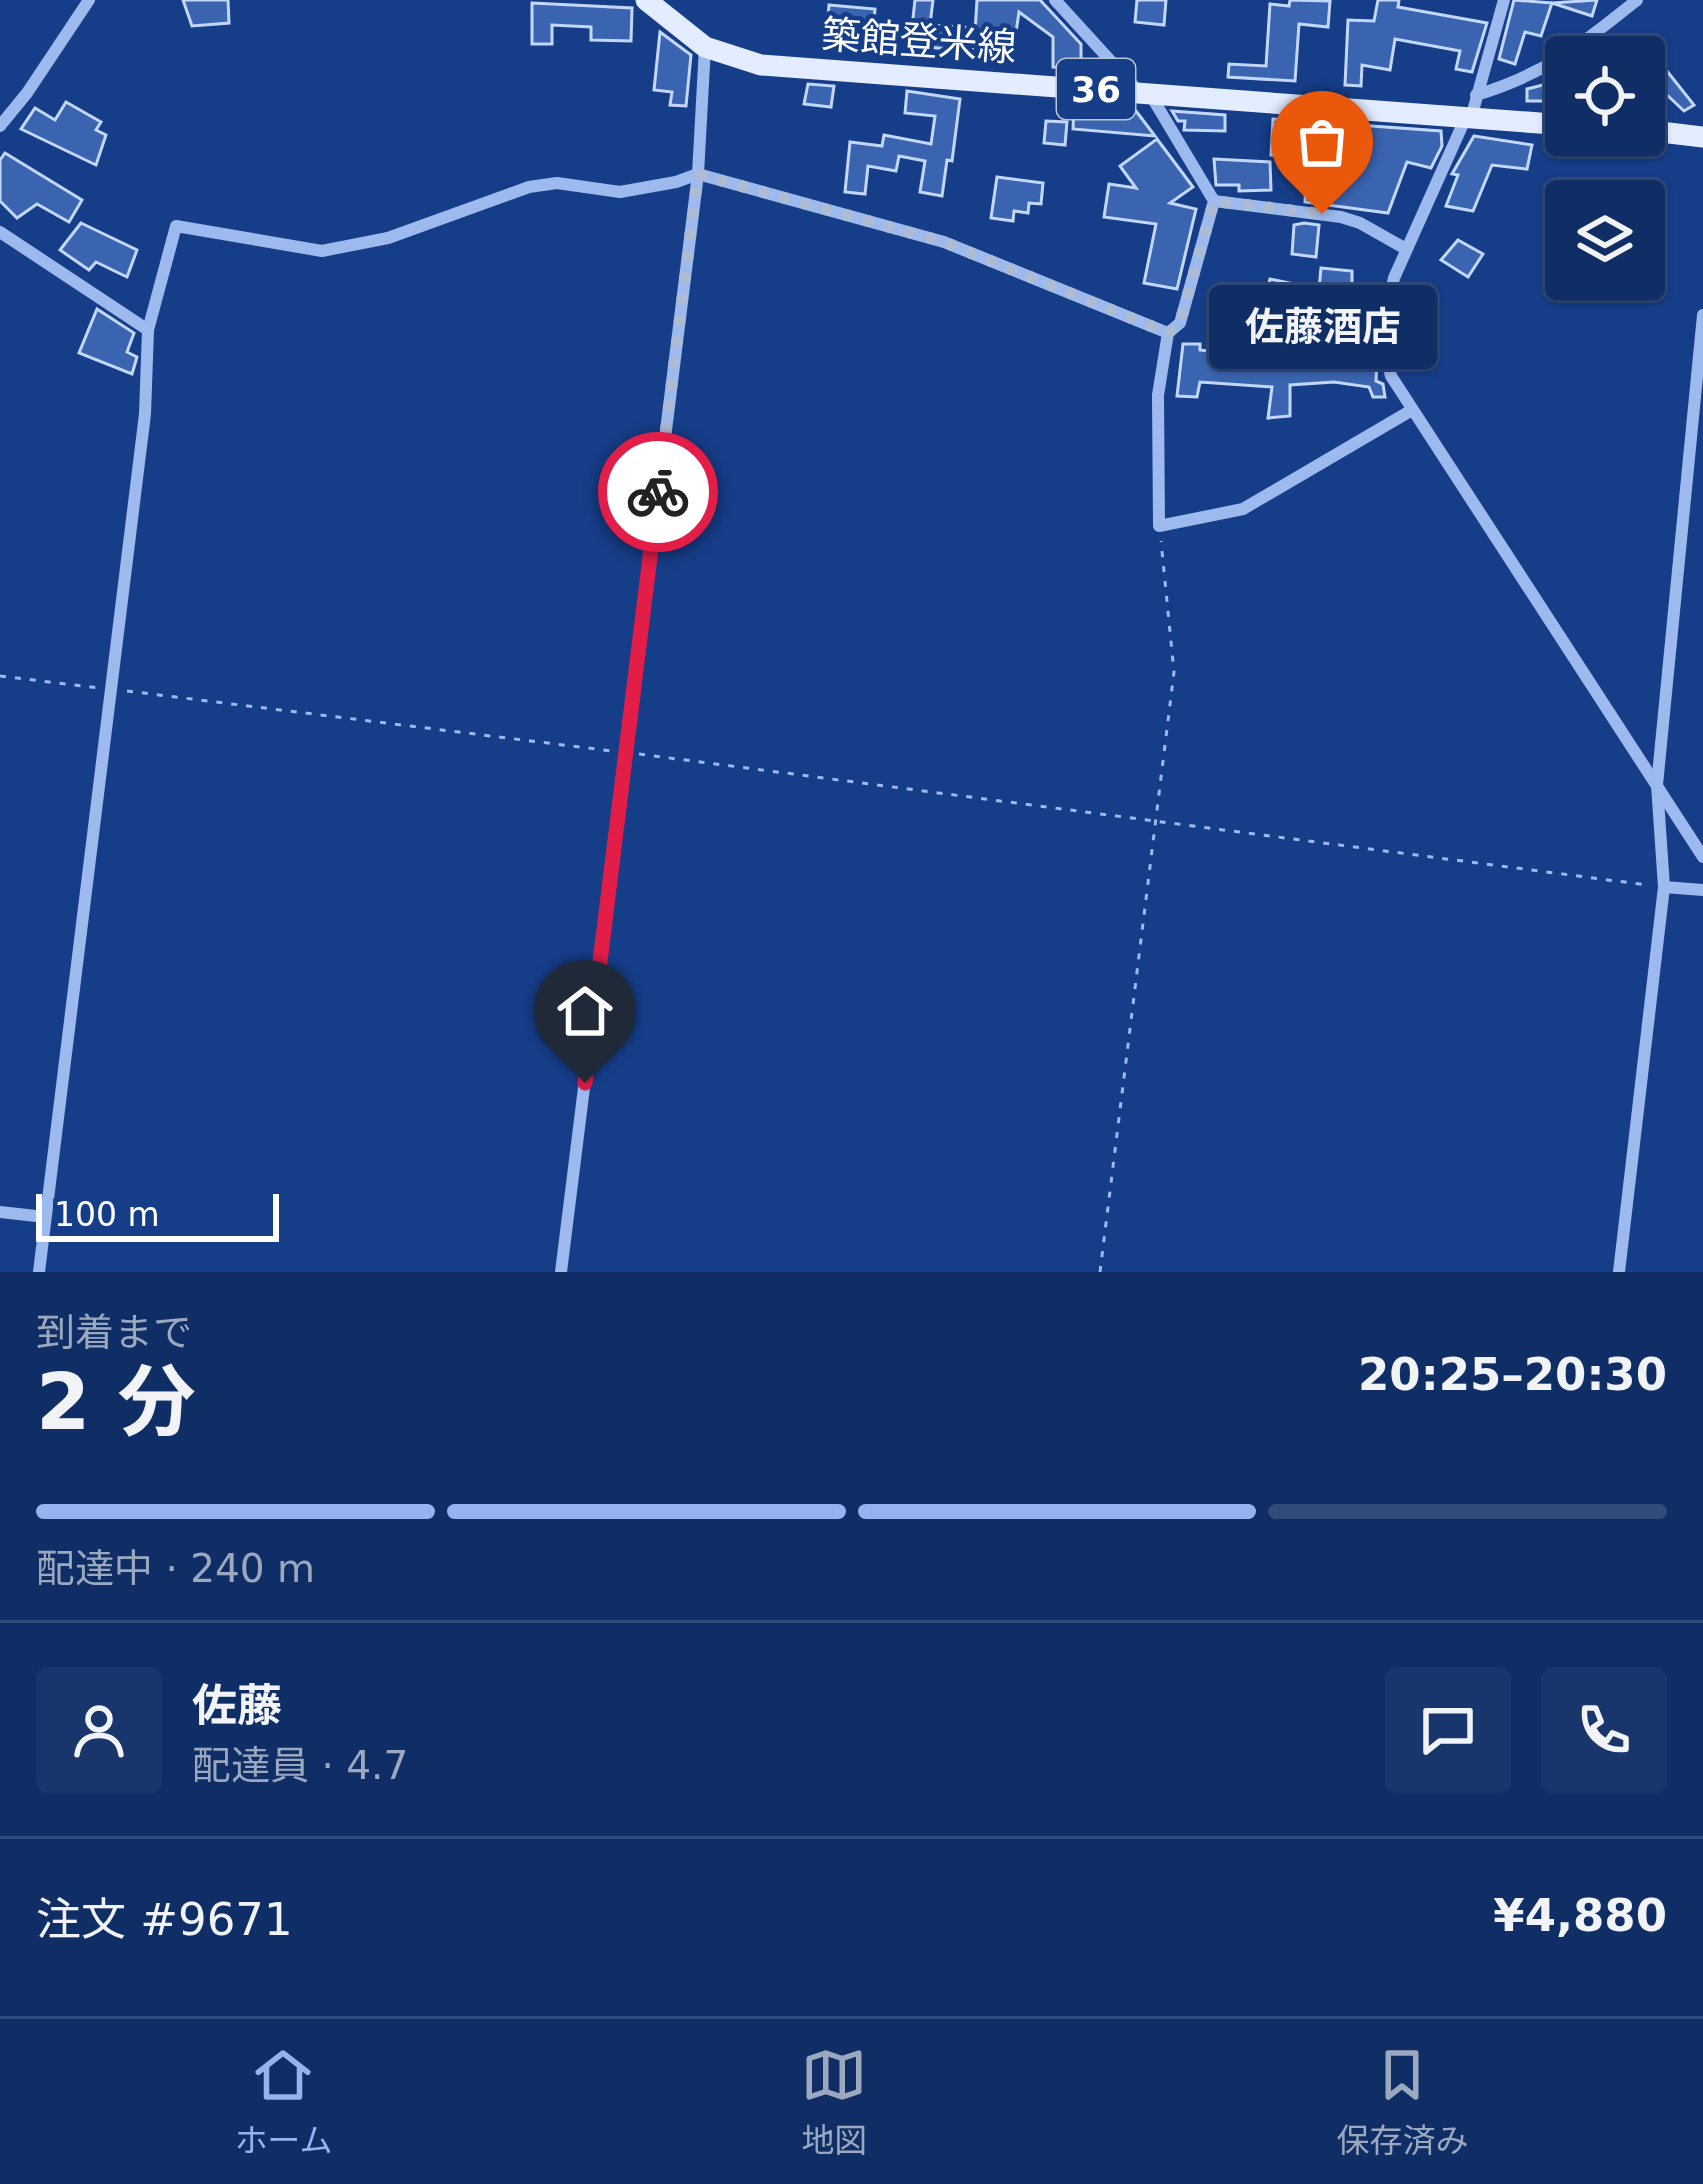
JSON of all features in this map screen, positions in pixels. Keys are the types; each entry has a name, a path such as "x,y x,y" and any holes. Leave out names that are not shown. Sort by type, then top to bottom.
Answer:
{"main road":[{"name":"築館登米線","path":"646,0 705,47 741,61 782,68 1471,110 1545,121"},
{"path":"1665,132 1703,136"}],"street":[{"path":"0,126 89,0"},
{"path":"1055,0 1145,93 1214,201 1180,323 1168,333 1158,395 1159,526 1243,509 1412,410"},
{"path":"1504,0 1471,110 1406,249 1381,334 1391,376 1703,857"},
{"path":"1471,110 1565,58 1637,0"},
{"path":"561,1272 698,174 705,47"},
{"path":"39,1272 146,414 148,330 176,226 322,250 388,238 529,187 557,183 620,192 698,174 944,242 1168,333"},
{"path":"1214,201 1341,218 1406,249"},
{"path":"0,232 148,330"},
{"path":"1619,1272 1664,887 1657,785 1703,315"},
{"path":"1664,887 1703,890"},
{"path":"0,1212 46,1216"}],"path":[{"path":"1100,1272 1174,672 1159,526"},
{"path":"0,676 1664,887"}],"building":[{"path":"183,0 228,0 229,23 192,26"},
{"path":"915,0 933,0 930,25 974,28 972,52 910,45"},
{"path":"977,0 1040,0 1081,44 1081,68 1053,67 1053,37 1019,12 1015,39 975,32"},
{"path":"1137,0 1166,0 1164,25 1135,22"},
{"path":"1290,0 1330,1 1328,27 1299,24 1295,81 1228,77 1229,64 1266,66 1270,4 1289,6"},
{"path":"1378,0 1399,0 1398,7 1487,23 1472,72 1456,69 1460,51 1395,39 1390,70 1362,65 1361,86 1345,85 1348,20 1374,21"},
{"path":"1514,0 1552,3 1541,36 1525,32 1515,64 1499,59"},
{"path":"1597,0 1592,16 1552,3"},
{"path":"532,3 632,8 631,41 591,40 591,27 552,25 552,44 532,44"},
{"path":"829,5 875,9 873,35 827,31"},
{"path":"660,32 691,55 686,106 670,105 672,92 654,90"},
{"path":"1665,69 1694,105 1684,111 1667,95"},
{"path":"808,84 834,86 831,107 804,104"},
{"path":"1545,84 1545,101 1527,101 1527,89"},
{"path":"907,91 960,99 942,196 920,192 925,161 899,156 896,171 868,166 865,194 845,192 850,142 882,146 884,135 931,144 935,116 905,113"},
{"path":"66,102 101,122 96,130 106,135 96,165 21,129 35,108 55,120"},
{"path":"1074,104 1136,111 1155,136 1073,129"},
{"path":"1172,111 1225,115 1225,131 1184,130 1185,121 1178,121"},
{"path":"1273,119 1441,131 1442,146 1431,168 1407,162 1388,213 1305,202 1306,181 1345,161 1350,140 1317,138 1315,176 1296,175 1297,156 1271,155"},
{"path":"1046,121 1067,122 1065,145 1044,143"},
{"path":"1474,136 1532,145 1527,169 1492,165 1473,211 1446,206 1458,175 1452,174"},
{"path":"1157,139 1193,187 1170,203 1196,209 1177,289 1144,283 1156,224 1104,217 1109,184 1136,188 1120,166"},
{"path":"5,153 82,200 69,222 37,204 17,218 0,201 0,160"},
{"path":"1214,159 1270,162 1271,190 1239,191 1239,185 1216,185"},
{"path":"997,177 1043,183 1041,204 1029,203 1028,213 1014,211 1013,221 991,218"},
{"path":"81,223 137,250 127,277 96,262 89,270 60,250"},
{"path":"1294,225 1319,225 1316,257 1292,254"},
{"path":"1458,240 1483,254 1468,277 1441,260"},
{"path":"1321,268 1352,271 1352,296 1335,294 1330,330 1310,327 1314,303 1268,287 1270,279 1319,289"},
{"path":"97,309 134,333 127,352 137,357 132,374 79,353"},
{"path":"1183,344 1281,360 1370,359 1377,362 1376,381 1383,384 1385,397 1373,397 1369,387 1334,382 1290,385 1290,416 1268,418 1272,387 1200,382 1197,397 1177,396"}],"way so far":[{"path":"658,492 698,174 944,242 1168,333 1180,323 1214,201 1322,214"}],"place":[{"name":"佐藤酒店","path":"1322,214"}],"route":[{"path":"585,1083 658,492"}]}
